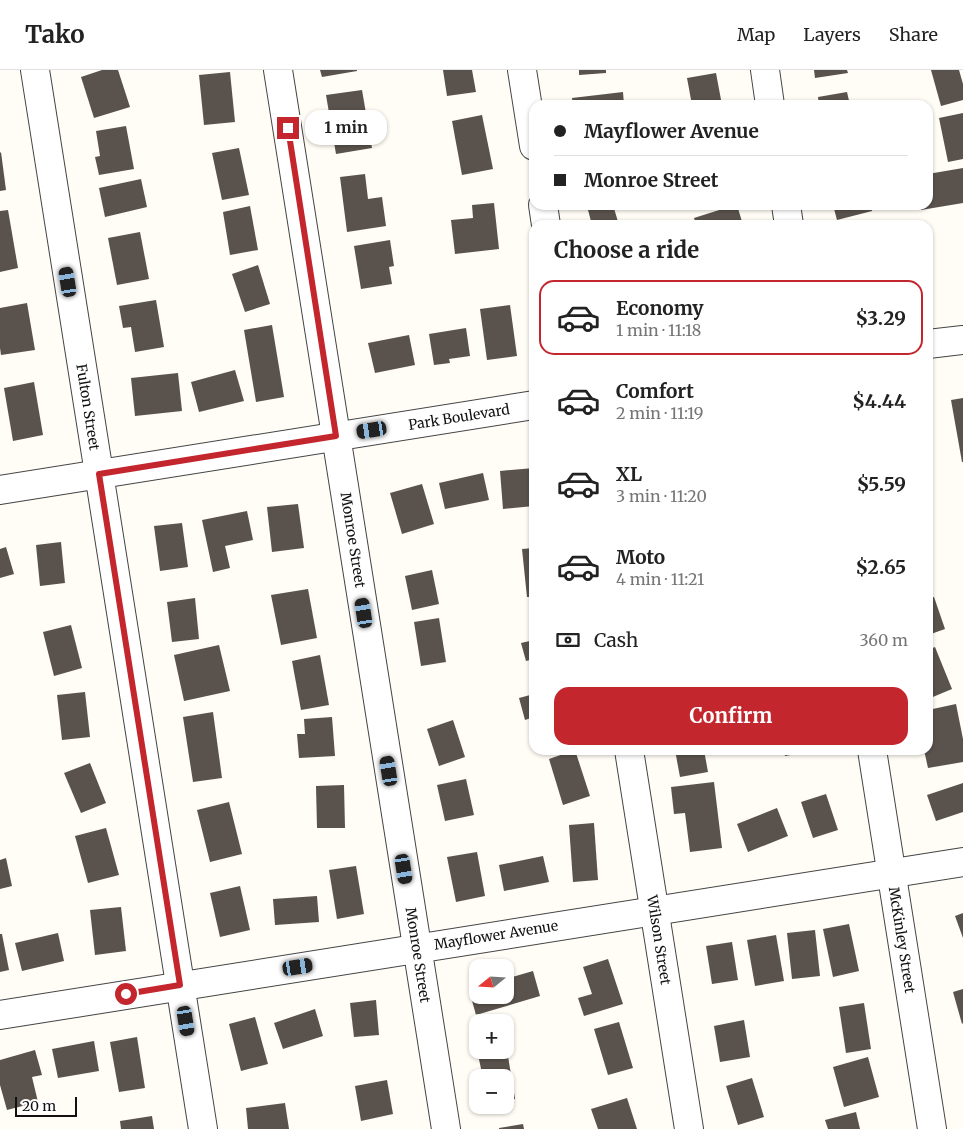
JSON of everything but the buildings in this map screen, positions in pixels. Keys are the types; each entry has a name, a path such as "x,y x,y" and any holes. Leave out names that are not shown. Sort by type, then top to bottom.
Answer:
{"street":[{"name":"Fulton Street","path":"35,70 203,1129"},
{"name":"Monroe Street","path":"278,70 446,1129"},
{"path":"522,70 529,114"},
{"path":"765,70 769,100"},
{"path":"933,343 963,340"},
{"name":"Park Boulevard","path":"0,490 529,406"},
{"name":"Wilson Street","path":"630,755 689,1129"},
{"name":"McKinley Street","path":"873,755 932,1129"},
{"name":"Mayflower Avenue","path":"0,1014 963,862"}],"route":[{"path":"126,994 180,985 99,474 336,436 288,128"}]}
